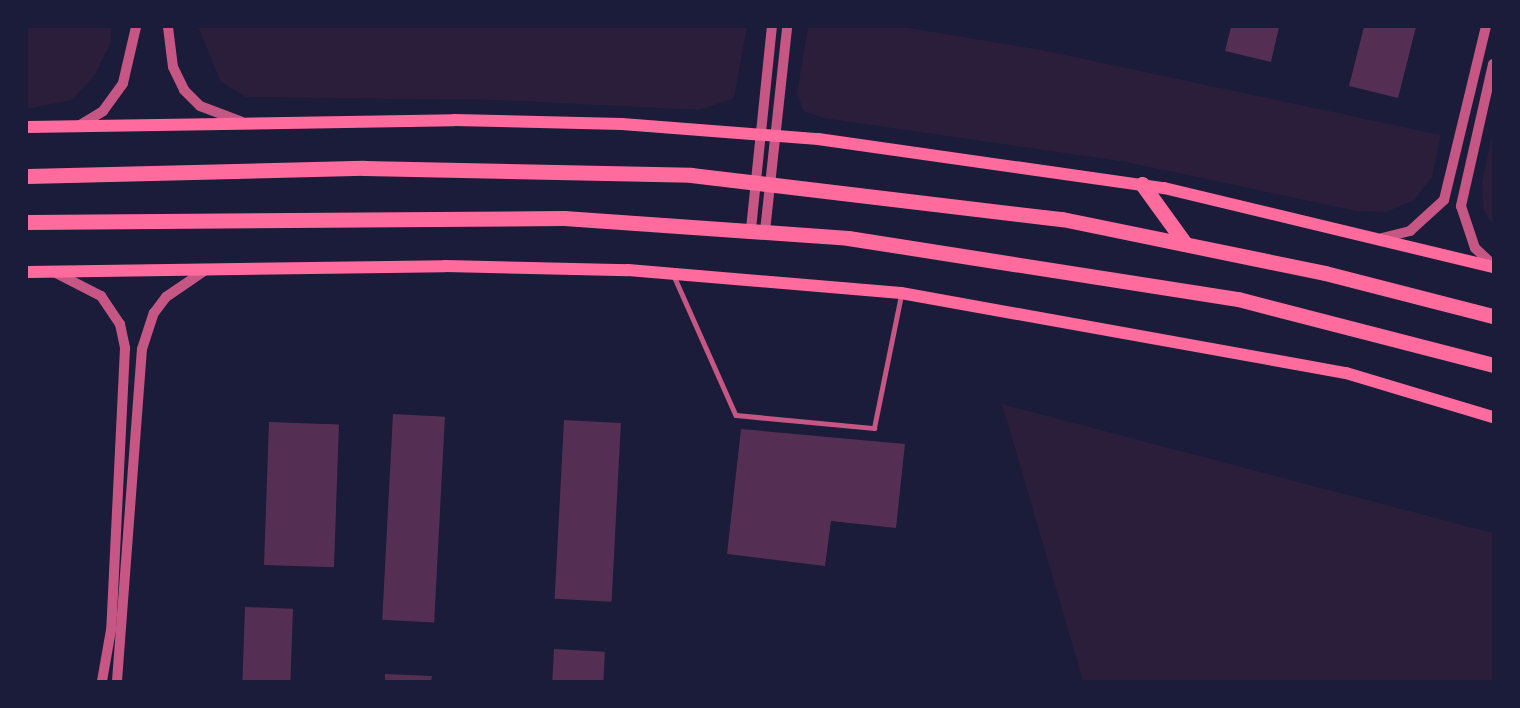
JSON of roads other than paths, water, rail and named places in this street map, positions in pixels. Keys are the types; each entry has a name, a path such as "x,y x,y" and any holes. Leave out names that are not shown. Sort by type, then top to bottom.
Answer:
{"main road":[{"path":"27,128 454,120 622,124 773,136 939,153 1142,184 1382,237 1493,266"},
{"path":"27,176 399,168 691,175 939,201 1184,242 1493,316"},
{"path":"1142,184 1184,242"},
{"path":"27,222 437,216 758,230 969,254 1152,283 1238,299 1493,364"},
{"path":"27,272 445,266 673,273 901,292 1269,357 1493,417"}],"street":[{"path":"78,126 115,97 129,66 136,27"},
{"path":"168,27 173,67 184,90 200,106 246,123"},
{"path":"758,230 762,182 759,135 772,27"},
{"path":"762,182 773,136 787,27"},
{"path":"1382,237 1410,231 1444,200 1486,27"},
{"path":"1493,64 1461,206 1475,248 1493,266"},
{"path":"117,681 146,330 153,313 178,285 215,268"},
{"path":"53,271 101,296 120,324 125,348 111,630 102,681"}],"lane":[{"path":"673,273 736,415 874,428 901,292"}]}
